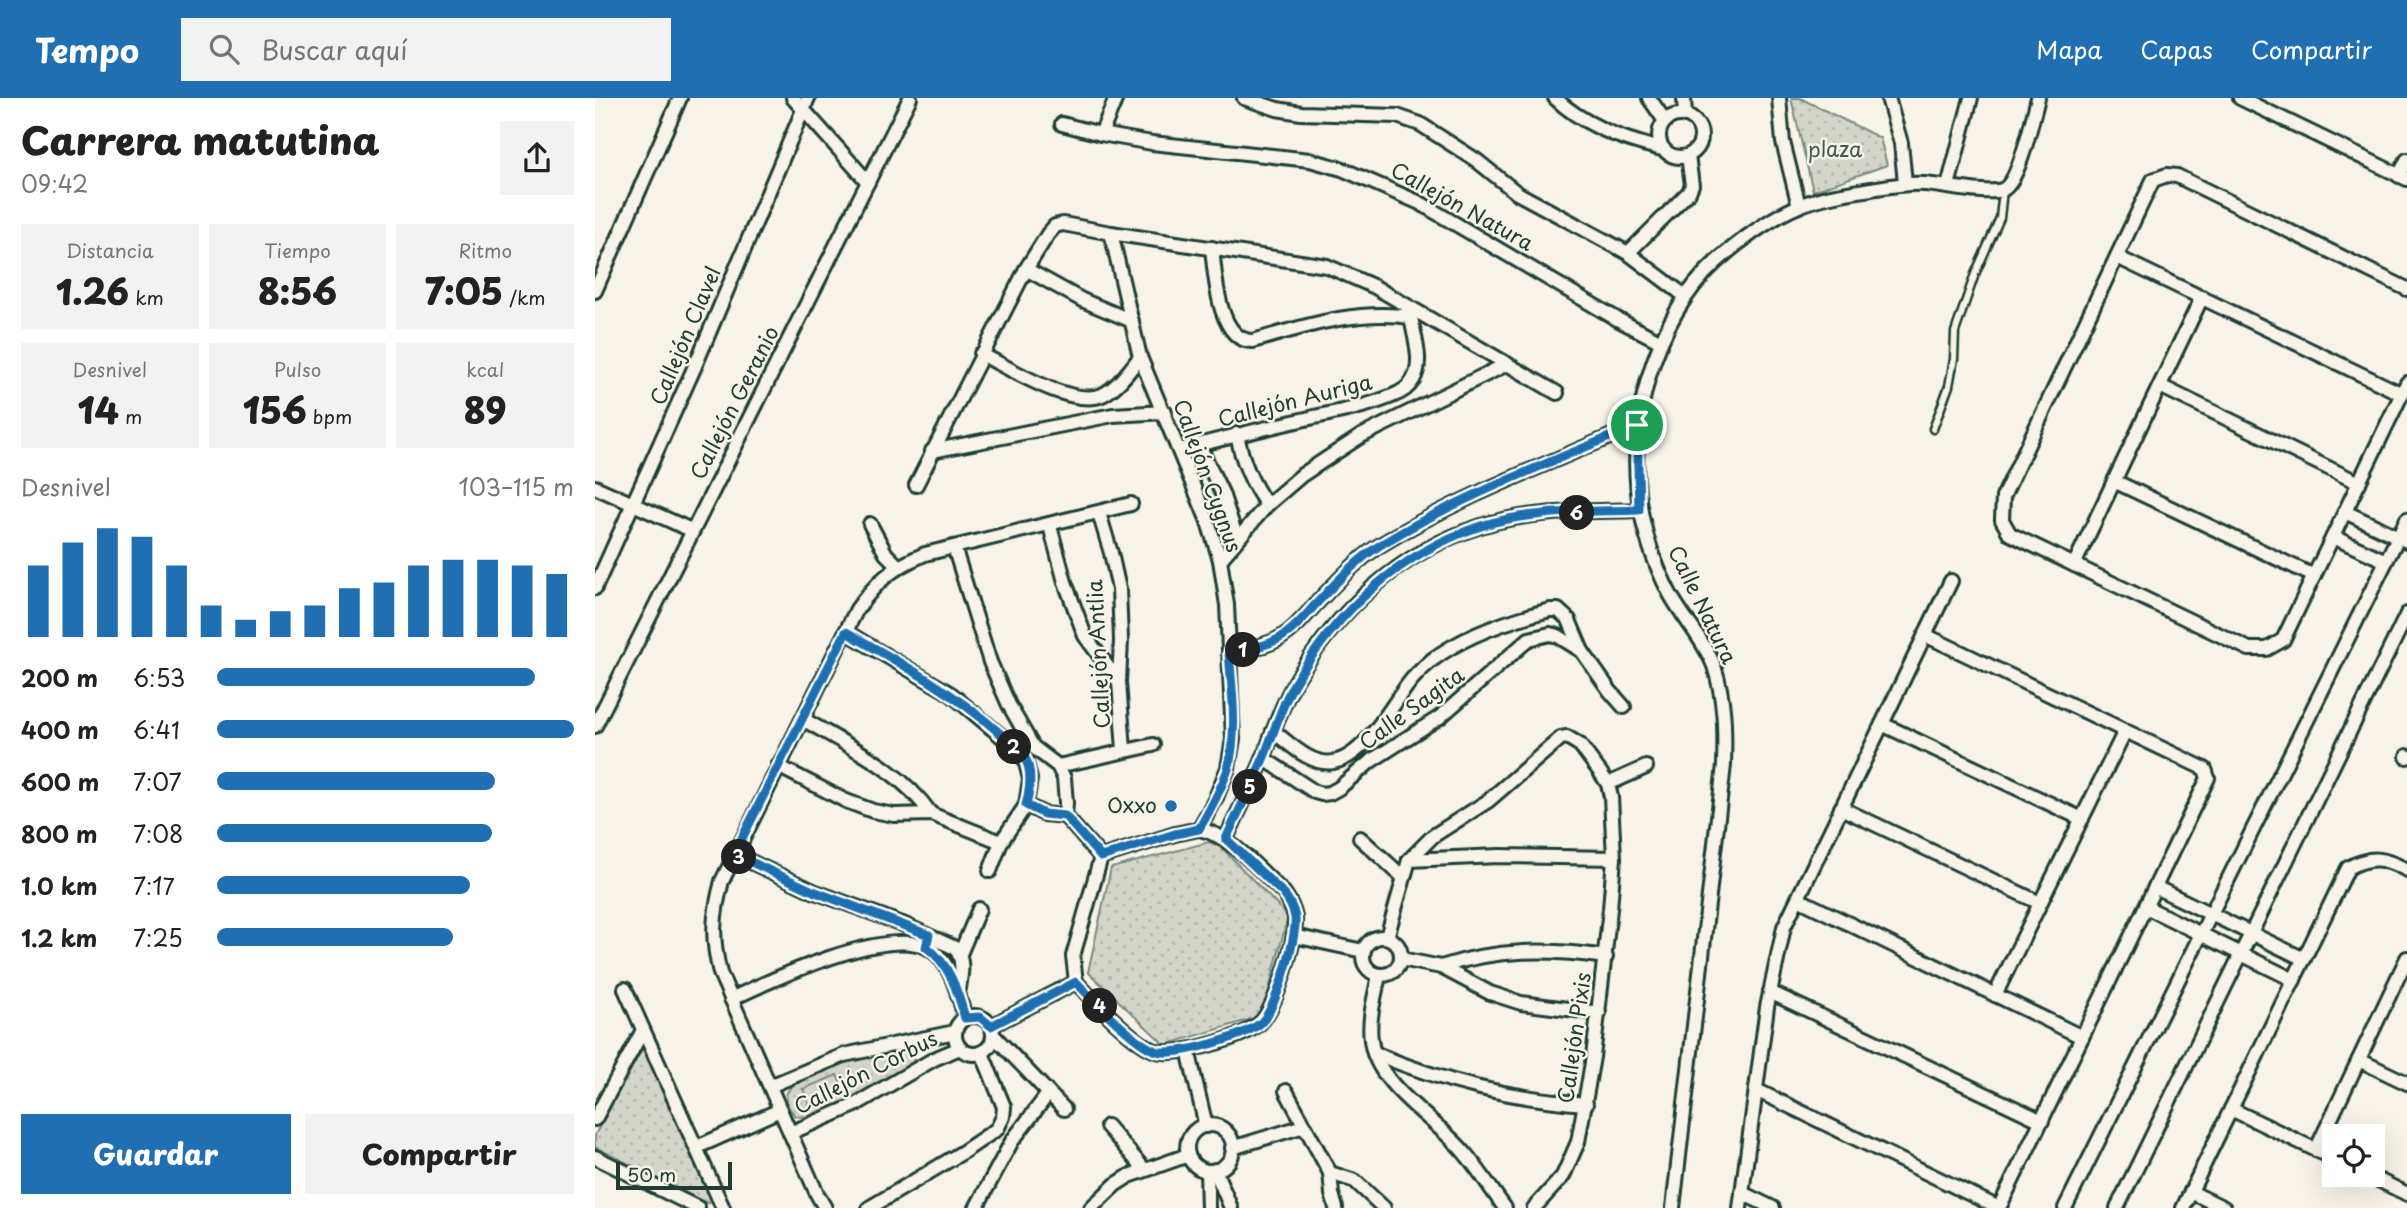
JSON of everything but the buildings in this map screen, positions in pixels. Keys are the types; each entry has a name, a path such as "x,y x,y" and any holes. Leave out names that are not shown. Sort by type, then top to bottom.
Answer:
{"street":[{"path":"595,292 680,98"},
{"path":"793,98 806,103 868,181"},
{"name":"Callejón Geranio","path":"595,726 910,98"},
{"path":"1101,134 1116,98"},
{"name":"Callejón Natura","path":"1244,98 1277,109 1301,113 1397,116 1420,124 1476,160 1517,193 1629,253 1685,296"},
{"path":"1555,98 1615,135 1662,149 1674,157 1688,156 1699,146 1700,131 1692,119 1685,116 1671,117 1665,121 1658,134 1662,149"},
{"path":"1649,98 1665,121"},
{"path":"1684,98 1685,116"},
{"path":"1779,98 1783,142 1799,206"},
{"path":"1888,98 1901,143 1905,183"},
{"path":"1948,186 1971,98"},
{"path":"2003,190 2010,184 2017,169 2038,98"},
{"path":"2240,98 2403,177 2407,160"},
{"name":"Callejón Clavel","path":"595,588 695,366 806,103"},
{"name":"Callejón Natura","path":"1062,124 1153,143 1310,160 1342,169 1420,202 1661,342"},
{"path":"1629,253 1689,192 1692,185 1688,156"},
{"path":"2117,257 2202,298 2405,388 2283,640 2267,649 2249,649 2010,534 2002,520 2003,497 2153,180 2177,176 2407,289"},
{"name":"Calle Natura","path":"1673,1208 1724,765 1725,725 1721,691 1713,664 1670,594 1639,510 1637,425 1661,342 1685,296 1716,262 1754,232 1799,206 1832,196 1905,183 1985,191 2003,190"},
{"path":"916,485 1026,269 1048,234 1055,226 1063,223 1111,233 1327,266 1375,286 1411,312 1557,393"},
{"name":"Callejón Cygnus","path":"1111,233 1140,357 1207,519 1220,560 1227,605 1233,712 1231,749 1228,768 1199,829"},
{"path":"1212,248 1219,298 1226,319 1232,331 1245,341 1322,321 1376,313 1411,312"},
{"path":"1026,269 1082,300 1132,321"},
{"path":"2074,565 2202,298"},
{"name":"Callejón Auriga","path":"1180,450 1394,396 1414,379 1418,365 1411,312"},
{"path":"981,354 1047,386 1069,395 1087,398 1102,395 1116,384 1140,357"},
{"path":"1220,560 1267,505 1303,475 1361,436 1507,365"},
{"path":"2160,386 2359,483"},
{"path":"932,452 1113,415 1165,412"},
{"path":"1229,653 1257,647 1280,638 1378,546 1422,520 1637,425"},
{"path":"1237,434 1248,475 1267,505"},
{"name":"Callejón Cygnus","path":"1199,444 1222,493 1237,539"},
{"path":"2115,481 2314,576"},
{"path":"595,487 691,530"},
{"path":"870,524 886,554 898,566 925,554 1050,526 1131,504"},
{"path":"1226,839 1293,686 1316,648 1346,614 1389,573 1430,546 1482,525 1540,515 1639,510"},
{"path":"2345,512 2402,539"},
{"name":"Callejón Antlia","path":"1058,766 1124,750 1119,682 1119,589 1099,513"},
{"path":"2065,1208 2386,561 2402,539 2407,519"},
{"path":"1050,526 1065,582 1085,636 1119,682"},
{"path":"2333,537 2386,561"},
{"path":"954,547 990,662 1028,751 1030,779 1026,805 1001,842 990,871"},
{"name":"Callejón Corbus","path":"825,1208 720,972 712,927 722,881 734,854 857,609 868,594 898,566"},
{"path":"1739,1208 1770,992 1784,927 1951,581"},
{"path":"1273,731 1323,762 1333,763 1343,759 1361,746 1412,680 1433,660 1482,632 1537,613 1557,610 1569,620 1582,651 1610,691 1625,707"},
{"path":"2117,1208 2407,614"},
{"path":"1516,621 1529,639 1550,634 1582,651"},
{"path":"846,632 951,694 1028,751 1058,766 1064,778 1065,816 1101,857"},
{"path":"1756,1090 1999,1208 2208,778 2205,769 1925,635"},
{"name":"Calle Sagita","path":"1263,758 1303,786 1322,794 1339,788 1371,761 1440,718 1529,639"},
{"path":"803,719 902,780 918,795 931,814"},
{"path":"1882,724 2082,819"},
{"path":"1995,995 2125,731"},
{"name":"Callejón Pixis","path":"1387,937 1409,860 1433,836 1488,801 1560,738 1567,737 1580,745 1608,784 1614,817 1606,957 1586,1104 1577,1142 1563,1176 1534,1208"},
{"path":"1124,750 1153,745"},
{"path":"1361,746 1371,761"},
{"path":"778,766 846,801 873,811 894,815 931,814 1001,842"},
{"path":"1608,784 1646,767"},
{"path":"1026,805 1044,814 1065,816"},
{"path":"1842,808 2040,903"},
{"path":"1199,829 1210,831 1226,839 1283,893 1290,902 1295,917 1294,936 1278,992 1263,1020 1252,1030 1188,1050 1167,1053 1148,1048 1076,982 1073,956 1101,857 1175,834 1199,829"},
{"path":"1360,838 1403,877"},
{"path":"734,854 927,941 941,960 958,994 965,1018"},
{"path":"1409,860 1499,856 1613,859"},
{"path":"2183,1208 2348,869 2358,863 2386,860 2407,870"},
{"path":"2155,887 2304,959"},
{"path":"1798,899 2082,1037"},
{"path":"2145,907 2294,980"},
{"path":"958,994 962,970 960,954 979,909"},
{"path":"1294,936 1363,951"},
{"path":"1387,937 1398,946 1401,959 1396,969 1380,975 1366,967 1363,951 1372,939 1387,937"},
{"path":"731,999 795,970 851,951 927,941 949,944 960,954"},
{"path":"1441,967 1482,955 1532,950 1606,957"},
{"path":"2316,1150 2403,976 2407,958"},
{"path":"1401,959 1441,967 1490,993 1521,1003 1599,1013"},
{"path":"1380,975 1371,1024 1374,1053 1391,1082 1463,1151 1505,1208"},
{"path":"1064,1108 1048,1094 992,1031 980,1017 965,1018 955,1032 960,1048 970,1054 982,1053 988,1049 992,1031 1076,982"},
{"path":"625,989 723,1208"},
{"path":"1770,992 2042,1121"},
{"path":"595,1119 643,1030"},
{"name":"Callejón Corbus","path":"770,1086 844,1055 955,1032"},
{"path":"910,1043 918,1046 921,1053 916,1069"},
{"name":"Callejón Corbus","path":"790,1133 853,1107 916,1069 960,1048"},
{"path":"1188,1050 1206,1126"},
{"path":"869,1208 964,1153 997,1129 1004,1107 982,1053"},
{"path":"1374,1053 1434,1076 1482,1090 1537,1100 1586,1104"},
{"path":"2359,1060 2407,1083"},
{"path":"1286,1091 1330,1172 1336,1208"},
{"path":"976,1208 1012,1140 1048,1094"},
{"path":"2231,1109 2322,1153"},
{"name":"Callejón Corbus","path":"697,1146 780,1110"},
{"path":"1107,1126 1144,1169"},
{"path":"1216,1126 1230,1139 1232,1149 1228,1162 1211,1171 1199,1168 1188,1155 1187,1145 1190,1136 1197,1129 1216,1126"},
{"path":"1232,1149 1304,1126"},
{"path":"1098,1205 1115,1185 1144,1169 1188,1155"},
{"path":"595,1157 698,1208"},
{"path":"1208,1208 1211,1171"},
{"path":"1211,1171 1231,1208"},
{"path":"1330,1172 1355,1181 1384,1208"},
{"path":"2385,1183 2407,1194"},
{"path":"2190,1192 2224,1208"},
{"path":"1742,1193 1773,1208"}],"lane":[{"path":"1933,429 1949,386 1955,332 1975,274 2000,218 2003,190"}],"green space":[{"name":"plaza","path":"1791,98 1800,98 1880,138 1887,165 1813,191"},
{"path":"1209,842 1221,847 1288,916 1262,1016 1165,1045 1088,972 1111,868"},
{"path":"641,1046 644,1047 709,1194 709,1203 595,1147 595,1135"},
{"path":"909,1050 914,1053 914,1063 874,1090 840,1107 808,1116 795,1116 788,1106 786,1094 808,1075 842,1062"},
{"path":"837,1075 845,1093 810,1108 803,1089"}],"place":[{"name":"Oxxo","path":"1171,806"}],"route":[{"path":"1637,425 1639,510 1540,515 1482,525 1430,546 1389,573 1346,614 1316,648 1293,686 1226,839 1283,893 1290,902 1295,917 1294,936 1278,992 1263,1020 1252,1030 1188,1050 1158,1052 1135,1038 1076,982 991,1026 980,1017 965,1018 958,994 941,960 926,947 929,935 813,891 734,854 846,632 917,672 985,720 1024,755 1030,779 1026,805 1044,814 1065,816 1101,857 1199,829 1228,768 1233,739 1229,653 1257,647 1280,638 1378,546 1422,520 1637,425"}]}
